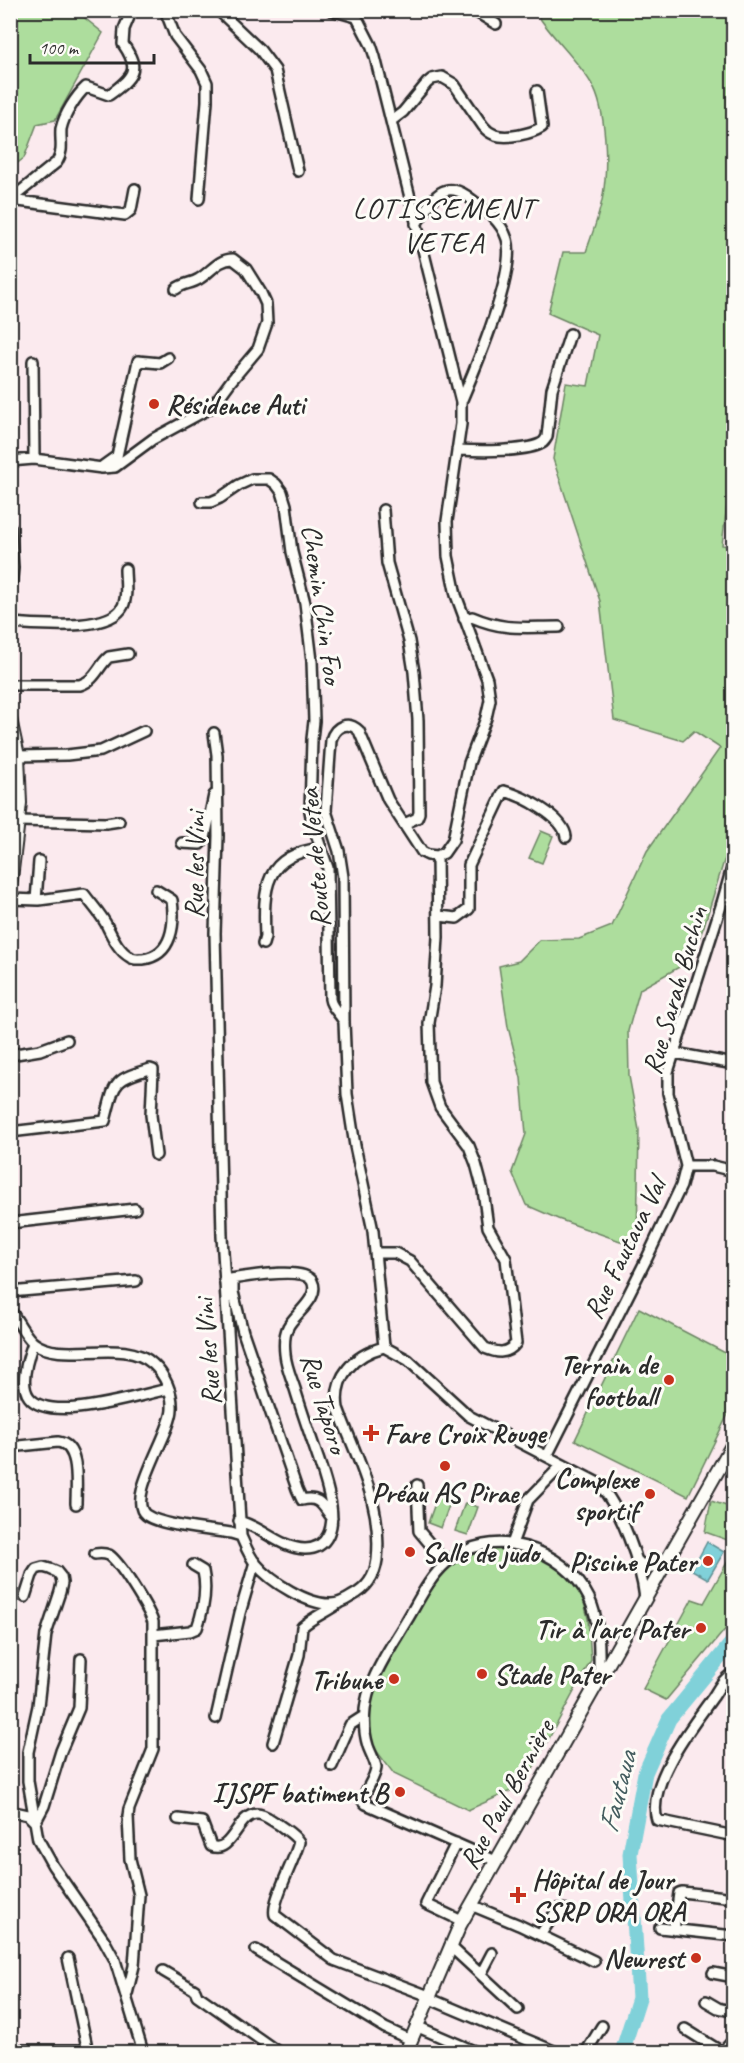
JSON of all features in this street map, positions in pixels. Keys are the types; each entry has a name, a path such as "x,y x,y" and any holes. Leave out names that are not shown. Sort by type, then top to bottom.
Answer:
{"main road":[{"path":"10,719 18,756 20,802 10,887"},
{"name":"Rue Paul Bernière","path":"406,2052 462,1921 734,1442"}],"street":[{"path":"11,200 57,162 62,154 62,128 80,93 86,87 110,95 131,74 134,65 123,44 124,29 132,10"},
{"path":"165,10 176,36 201,70 207,83 199,199"},
{"path":"218,10 260,50 275,70 298,171"},
{"path":"331,10 354,14 375,57 462,411 447,536 451,575 464,619 488,680 489,708 469,763 453,840 444,854 437,856 438,916 435,986 429,1023 431,1082 440,1107 469,1146 476,1164 483,1190 488,1227 506,1259 516,1343 506,1352 500,1353 485,1348 410,1261 395,1253 376,1253"},
{"path":"473,10 496,24"},
{"path":"391,121 403,112 427,82 442,77 454,84 489,132 502,136 537,131 542,127 543,122 537,91"},
{"path":"11,200 125,215 131,210 135,189"},
{"path":"416,224 436,197 446,189 451,189 466,195 497,221 507,239 509,250 501,292 478,361 460,402"},
{"path":"10,461 34,459 101,468 115,467 153,439 212,407 258,349 267,323 266,304 258,287 239,262 233,259 225,259 196,281 181,285 176,289"},
{"path":"457,450 519,448 544,441 547,437 552,389 570,334"},
{"path":"101,468 117,456 138,361 160,363 168,358"},
{"path":"33,361 34,459"},
{"name":"Chemin Chin Foo","path":"202,502 211,502 220,498 240,484 252,479 269,479 282,492 286,505 292,552 304,603 312,655 314,721 310,811 328,868 330,999 344,1022"},
{"path":"383,510 387,563 409,641 418,720 419,813 417,818 404,824"},
{"path":"10,526 13,568 10,596"},
{"path":"10,622 78,626 114,615 120,611 125,600 125,569"},
{"path":"464,619 472,617 495,626 510,628 559,627"},
{"path":"10,685 88,682 109,657 128,654"},
{"name":"Route de Vetea","path":"384,1347 373,1231 347,1095 343,877 339,851 326,811 331,740 336,729 350,725 359,731 380,783 404,824 422,852 437,856"},
{"path":"18,756 67,755 101,751 144,731"},
{"name":"Rue les Vini","path":"214,733 218,836 215,956 241,1536 255,1562 277,1582 319,1603 339,1603"},
{"path":"182,843 200,844 205,838 217,786"},
{"path":"438,916 457,918 469,909 469,865 504,791 517,795 556,819 566,831 566,837"},
{"path":"18,821 106,823 119,821"},
{"path":"263,944 266,893 275,868 282,860 321,848"},
{"path":"36,900 39,861"},
{"name":"Rue Sarah Buchin","path":"686,1166 668,1093 668,1072 734,861"},
{"path":"10,899 36,900 84,894 108,927 116,943 130,958 149,958 168,943 173,930 172,900 156,891"},
{"path":"108,927 120,927"},
{"path":"10,1055 40,1050 67,1040"},
{"path":"675,1053 734,1064"},
{"path":"10,1132 105,1121 117,1084 126,1076 150,1069 153,1070 151,1115 156,1155"},
{"name":"Rue Fautaua Val","path":"546,1456 647,1258 681,1186 686,1166 713,1166 734,1171"},
{"path":"10,1223 135,1209"},
{"name":"Rue Taporo","path":"228,1280 286,1273 306,1275 312,1280 310,1298 288,1326 284,1348 332,1506 332,1518"},
{"path":"228,1280 243,1332 297,1489 302,1500 316,1499 332,1518 328,1536 324,1542 320,1546 306,1549 286,1545 252,1524 239,1521"},
{"path":"10,1292 136,1281"},
{"path":"10,1310 33,1343 41,1347 62,1351 122,1352 140,1356 154,1365 169,1389 172,1410 165,1436 147,1472 141,1499 143,1512 160,1521 241,1536"},
{"path":"33,1343 26,1371 26,1391 29,1397 41,1406 61,1408 109,1403 169,1389"},
{"path":"273,1743 300,1649 302,1627 310,1620 327,1613 339,1603 358,1593 371,1579 377,1562 378,1534 375,1503 338,1408 338,1388 342,1374 356,1360 384,1347 408,1360 469,1416 598,1483 608,1495 620,1518 643,1583 645,1598"},
{"path":"10,1447 65,1443 74,1458 76,1504"},
{"path":"512,1544 528,1500 562,1465"},
{"path":"417,1485 419,1531 446,1563"},
{"path":"496,1861 363,1801 376,1767 367,1744 364,1716 377,1670 425,1589 446,1563 474,1548 493,1544 512,1544 536,1550 554,1559 570,1572 590,1599 599,1630 599,1679"},
{"path":"95,1554 108,1555 149,1611 153,1622 153,1749 128,1816 130,1859 139,1895 134,1966 126,1997"},
{"path":"634,1556 646,1567 658,1566 667,1560"},
{"path":"216,1718 240,1613 255,1562"},
{"path":"153,1635 197,1628 204,1581 203,1571 193,1565"},
{"path":"25,1597 36,1569 43,1567 50,1569 61,1577 60,1592 46,1634 38,1706 28,1752 27,1766 38,1839 53,1866 104,1940 115,1960 144,2052"},
{"path":"36,1820 78,1708 81,1659"},
{"path":"734,1673 721,1684 678,1747 664,1775 658,1792 655,1812 657,1820 734,1836"},
{"path":"332,1766 350,1725 364,1716"},
{"path":"10,1811 28,1815 36,1820"},
{"path":"178,1819 202,1822 211,1846 215,1848 221,1847 244,1821 255,1814 261,1814 281,1826 295,1836 299,1842 292,1866 275,1904 273,1912 275,1915 334,1960 428,1997 556,2052"},
{"path":"456,1844 426,1904 462,1921"},
{"path":"674,1930 679,1893 734,1898"},
{"path":"471,1905 594,1961"},
{"path":"540,1935 558,1909 568,1910"},
{"path":"660,1928 734,1936"},
{"path":"450,1946 519,2009"},
{"path":"256,1950 385,2028 411,2040"},
{"path":"481,1974 492,1953"},
{"path":"10,2050 90,2052 68,1958"},
{"path":"163,1971 195,1990 197,1995 278,2052"},
{"path":"713,1973 734,1977"},
{"path":"706,2001 718,2008 734,2012"},
{"path":"416,2026 476,2052"},
{"path":"586,2052 602,2026"},
{"path":"685,2029 729,2048"}],"green space":[{"path":"11,10 82,11 81,15 103,33 55,120 37,124 24,158 11,168"},
{"path":"535,11 733,11 734,500 727,504 722,545 734,547 733,844 724,861 704,926 690,961 640,989 628,1031 629,1076 639,1130 637,1241 623,1242 526,1205 512,1172 526,1134 521,1078 508,1027 499,966 519,961 540,940 579,939 612,926 647,851 720,748 694,731 683,741 614,720 600,601 553,459 566,383 588,386 598,335 548,313 563,252 586,252 598,217 603,195 605,138 600,107 591,83"},
{"path":"541,831 553,836 542,863 529,858"},
{"name":"Terrain de football","path":"639,1308 733,1357 733,1404 688,1496 575,1440"},
{"path":"438,1495 451,1500 441,1528 428,1523"},
{"path":"711,1501 733,1508 733,1542 705,1532"},
{"path":"465,1503 478,1507 468,1535 455,1531"},
{"name":"Stade Pater","path":"499,1544 523,1549 558,1567 571,1578 583,1599 588,1618 591,1660 524,1785 468,1810 394,1774 366,1737 366,1711 372,1688 437,1574 459,1556"},
{"name":"Tir à l'arc Pater","path":"733,1552 733,1620 666,1700 643,1689 692,1599 704,1603"}],"water":[{"name":"Piscine Pater","path":"707,1542 724,1552 708,1579 692,1570"}],"waterway":[{"name":"Fautaua","path":"622,2052 639,1998 630,1854 645,1773 669,1719 734,1640"}],"place":[{"name":"Résidence Auti","path":"154,404"},
{"name":"Terrain de football","path":"669,1380"},
{"name":"Fare Croix Rouge","path":"371,1433"},
{"name":"Préau AS Pirae","path":"445,1466"},
{"name":"Complexe sportif","path":"650,1494"},
{"name":"Salle de judo","path":"410,1552"},
{"name":"Piscine Pater","path":"708,1561"},
{"name":"Tir à l'arc Pater","path":"701,1628"},
{"name":"Stade Pater","path":"482,1674"},
{"name":"Tribune","path":"394,1679"},
{"name":"IJSPF batiment B","path":"400,1792"},
{"name":"Hôpital de Jour SSRP ORA ORA","path":"518,1895"},
{"name":"Newrest","path":"696,1958"}],"district":[{"name":"LOTISSEMENT VETEA","path":"444,225"}]}
